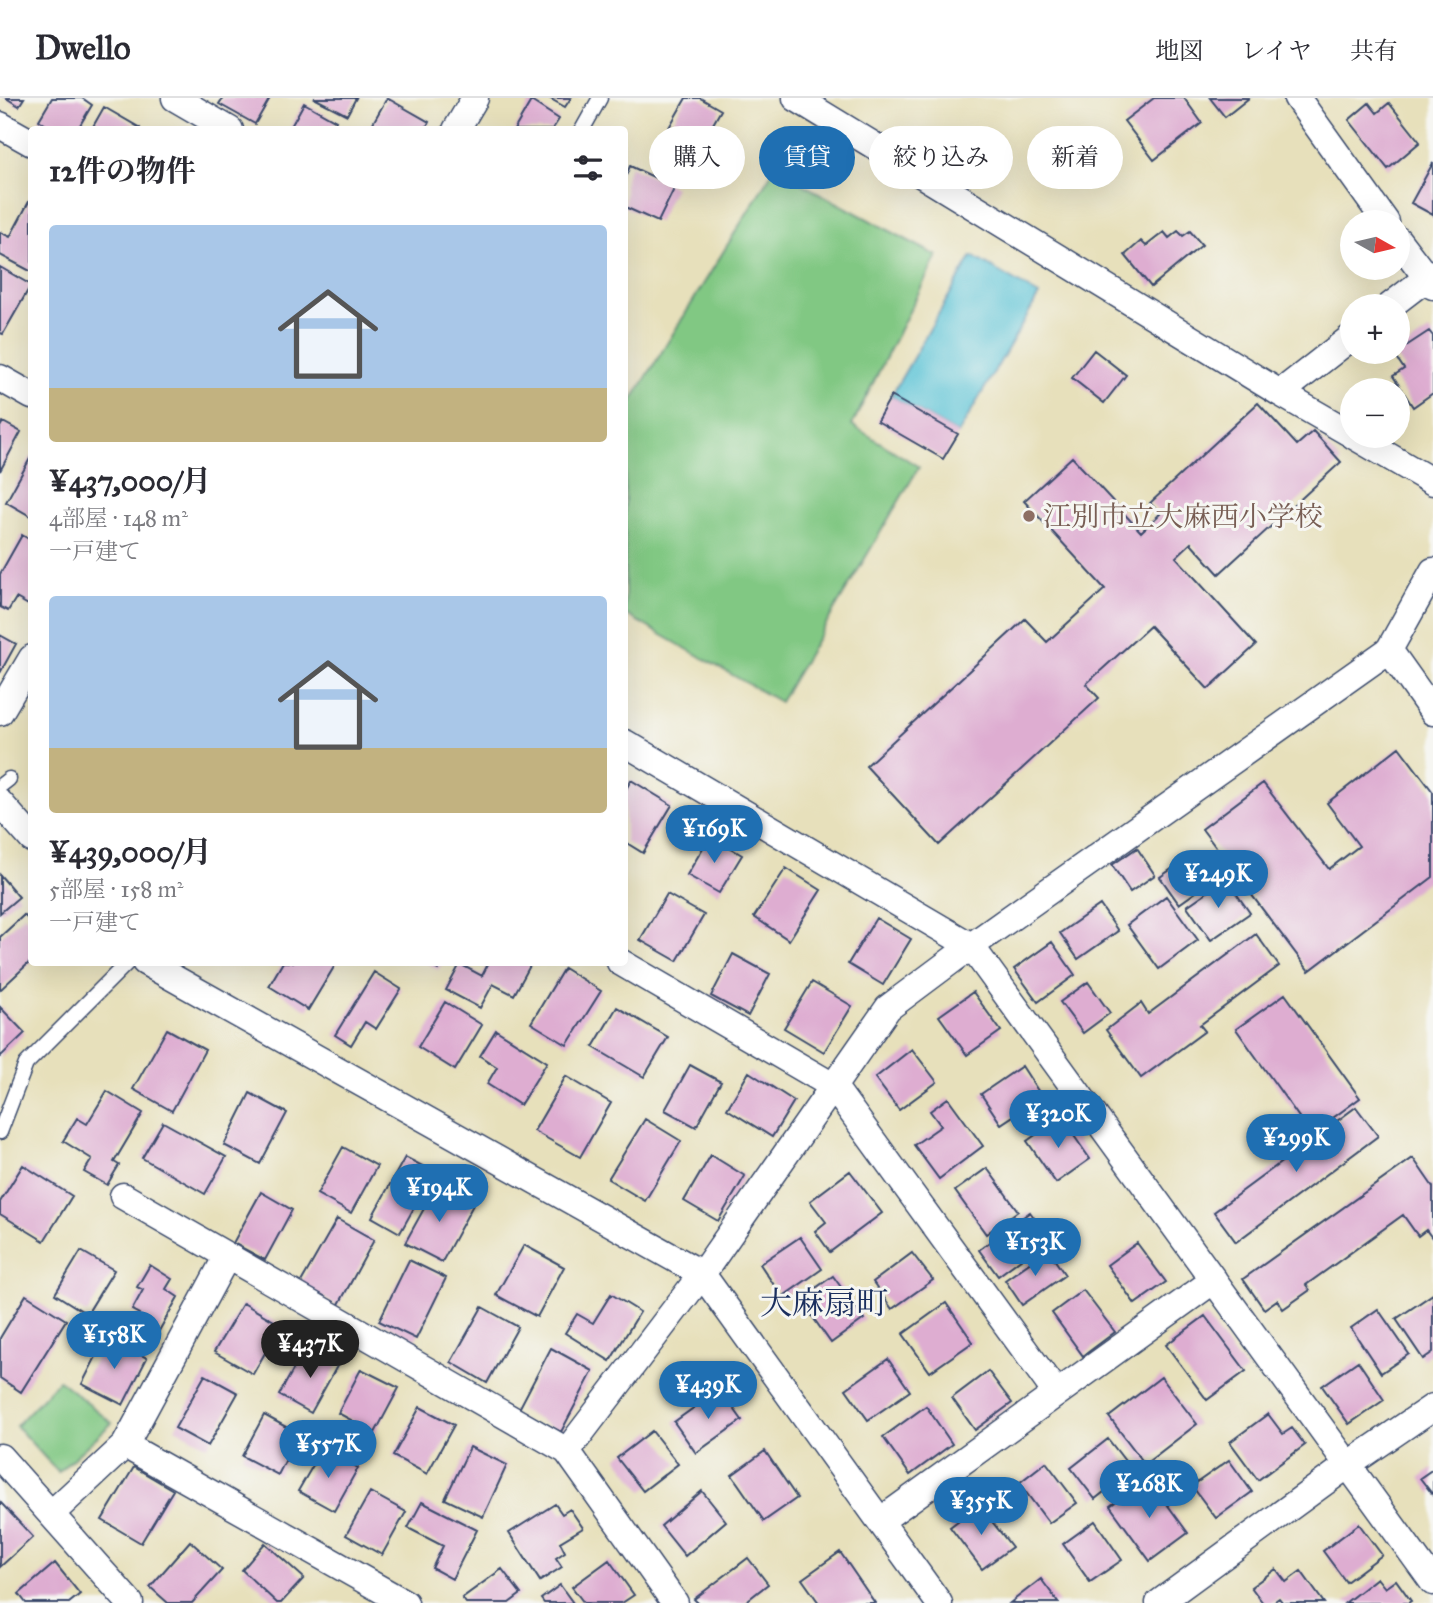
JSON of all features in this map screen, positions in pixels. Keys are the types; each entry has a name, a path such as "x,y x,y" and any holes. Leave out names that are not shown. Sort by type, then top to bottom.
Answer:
{"street":[{"path":"175,98 223,126"},
{"path":"796,98 1340,428"},
{"path":"1297,98 1377,210"},
{"path":"458,126 469,100"},
{"path":"0,125 28,141"},
{"path":"1409,294 1431,279 1410,254"},
{"path":"1280,393 1340,346"},
{"path":"0,378 28,394"},
{"path":"1376,448 1433,481"},
{"path":"567,1451 702,1274 888,1008 971,946 1389,650 1433,571"},
{"path":"1389,650 1433,712"},
{"path":"0,712 28,665"},
{"path":"628,745 971,946 1433,1582"},
{"path":"3,789 28,832"},
{"path":"152,966 702,1274 939,1603"},
{"path":"627,966 833,1086 1056,1393"},
{"path":"123,1196 567,1451 675,1603"},
{"path":"51,1514 125,1445 226,1256"},
{"path":"880,1521 1214,1280"},
{"path":"1159,1603 1348,1465 1433,1407"},
{"path":"125,1445 405,1603"},
{"path":"0,1457 130,1603"}],"lane":[{"path":"584,126 600,98"},
{"path":"0,1132 26,1064 124,966"}],"green space":[{"path":"762,189 811,189 937,256 852,425 919,467 780,702 628,616 628,407"},
{"path":"59,1380 112,1423 58,1472 16,1426"}],"water":[{"path":"972,256 1039,295 958,434 891,396"}],"building":[{"path":"6,98 24,98 19,106"},
{"path":"52,98 82,98 92,105 79,126 47,126 39,120"},
{"path":"223,98 270,98 255,124 219,104"},
{"path":"314,98 356,98 347,115"},
{"path":"387,98 429,122 427,126 371,126"},
{"path":"549,98 571,98 565,107"},
{"path":"686,98 700,98 721,110 712,126 670,126"},
{"path":"1154,98 1184,98 1202,123 1154,160 1124,121"},
{"path":"1210,98 1249,98 1225,117"},
{"path":"531,101 559,119 555,126 516,126"},
{"path":"304,103 336,121 333,126 291,126"},
{"path":"1369,103 1377,113 1389,103 1420,142 1388,169 1349,120"},
{"path":"104,107 137,126 93,126"},
{"path":"1433,163 1433,215 1411,203"},
{"path":"630,166 649,175 649,189 674,189 658,222 628,208"},
{"path":"28,203 28,270 0,255 0,232 10,237"},
{"path":"1178,231 1183,236 1190,231 1202,245 1151,287 1125,255 1141,241 1146,246 1164,232 1169,238"},
{"path":"0,267 28,283 28,290 3,334 0,333"},
{"path":"1429,331 1433,336 1433,393 1413,407 1410,402 1410,378 1393,376 1404,369 1401,364 1410,364 1410,343"},
{"path":"1094,350 1126,375 1104,403 1072,378"},
{"path":"891,396 958,434 943,459 877,421"},
{"path":"1258,403 1297,445 1313,431 1341,462 1219,574 1191,543 1176,557 1256,645 1208,689 1150,626 1086,684 1099,698 939,845 866,766 1025,619 1047,642 1105,589 1024,501 1072,457 1141,532 1160,514 1150,503"},
{"path":"3,422 21,432 0,471 0,427"},
{"path":"28,462 28,515 6,502"},
{"path":"22,535 28,539 28,605 16,598 8,611 0,607 0,574"},
{"path":"0,635 16,644 0,673"},
{"path":"1399,747 1433,792 1433,877 1309,971 1202,829 1263,783 1329,869 1359,846 1327,803"},
{"path":"631,780 672,805 643,853 628,844 628,786"},
{"path":"710,836 742,855 719,893 687,875"},
{"path":"1137,848 1155,875 1130,892 1112,865"},
{"path":"1185,860 1203,887 1179,904 1160,877"},
{"path":"786,868 821,890 789,940 754,917"},
{"path":"0,875 19,897 0,913"},
{"path":"1226,879 1250,913 1211,940 1187,906"},
{"path":"667,894 704,915 677,961 640,940"},
{"path":"1166,896 1198,940 1159,969 1127,925"},
{"path":"1100,905 1118,931 1078,959 1060,933"},
{"path":"24,915 28,919 28,964 0,990 0,937"},
{"path":"876,918 911,939 883,985 848,964"},
{"path":"1256,934 1279,966 1200,1025 1205,1031 1141,1078 1106,1030 1141,1003 1148,1014"},
{"path":"1052,942 1075,975 1038,1002 1014,969"},
{"path":"733,954 770,974 748,1016 711,996"},
{"path":"281,966 335,966 308,1010 269,986"},
{"path":"459,966 482,976 487,966 530,966 514,995 493,984 480,1008 446,990"},
{"path":"564,968 601,991 567,1045 531,1023"},
{"path":"374,972 401,989 376,1029 365,1022 351,1045 335,1035"},
{"path":"812,982 852,1006 824,1052 784,1028"},
{"path":"1088,982 1110,1013 1083,1033 1060,1002"},
{"path":"973,992 1001,1031 967,1055 939,1016"},
{"path":"1285,994 1360,1098 1311,1134 1236,1029"},
{"path":"445,1002 482,1025 455,1070 418,1047"},
{"path":"0,1007 25,1033 0,1057"},
{"path":"617,1007 668,1037 644,1077 593,1047"},
{"path":"167,1029 205,1050 172,1111 133,1089"},
{"path":"496,1030 547,1062 520,1105 487,1084 497,1067 480,1056"},
{"path":"912,1049 937,1082 899,1110 875,1078"},
{"path":"690,1065 721,1082 696,1127 665,1110"},
{"path":"1022,1066 1042,1097 1001,1124 981,1094"},
{"path":"749,1072 794,1101 772,1137 727,1109"},
{"path":"566,1076 611,1103 580,1157 534,1131"},
{"path":"107,1091 143,1113 114,1162 119,1165 107,1185 84,1172 92,1159 63,1141 77,1118 87,1124"},
{"path":"250,1093 287,1113 260,1164 224,1145"},
{"path":"948,1098 983,1146 939,1179 914,1145 941,1126 930,1111"},
{"path":"1356,1107 1378,1136 1236,1242 1214,1212"},
{"path":"1061,1117 1090,1159 1056,1183 1027,1141"},
{"path":"645,1119 681,1141 645,1201 608,1179"},
{"path":"163,1122 226,1157 205,1194 142,1158"},
{"path":"343,1147 377,1166 351,1213 317,1194"},
{"path":"711,1155 745,1176 718,1221 684,1201"},
{"path":"405,1157 434,1172 400,1233 372,1217"},
{"path":"1413,1158 1433,1187 1433,1239 1426,1230 1418,1236 1403,1215 1306,1285 1310,1290 1283,1309 1277,1300 1264,1309 1243,1279"},
{"path":"23,1165 72,1196 44,1241 0,1214 0,1202"},
{"path":"987,1168 1018,1211 986,1234 955,1191"},
{"path":"850,1171 882,1213 830,1252 815,1231 826,1222 810,1201"},
{"path":"437,1185 473,1205 442,1262 405,1243"},
{"path":"261,1192 292,1210 265,1260 233,1243"},
{"path":"1030,1212 1049,1238 998,1276 979,1250"},
{"path":"337,1219 374,1240 338,1306 300,1284"},
{"path":"800,1237 822,1269 782,1297 760,1264"},
{"path":"1137,1243 1166,1282 1135,1304 1107,1265"},
{"path":"524,1245 564,1267 537,1317 496,1295"},
{"path":"1048,1250 1065,1275 1022,1305 1005,1280"},
{"path":"81,1251 114,1270 87,1314 55,1294"},
{"path":"912,1253 933,1280 892,1309 873,1282"},
{"path":"409,1260 446,1278 416,1339 379,1321"},
{"path":"150,1265 172,1279 166,1289 178,1297 155,1338 133,1325 139,1314 132,1310 143,1290 137,1287"},
{"path":"833,1276 864,1319 831,1343 800,1299"},
{"path":"1083,1290 1115,1332 1083,1356 1052,1313"},
{"path":"611,1294 640,1312 610,1361 565,1333 577,1314 593,1323"},
{"path":"1433,1294 1433,1352 1423,1359 1396,1319"},
{"path":"26,1295 66,1320 21,1392 0,1378 0,1338"},
{"path":"243,1303 281,1325 253,1374 214,1352"},
{"path":"946,1303 973,1342 930,1372 903,1334"},
{"path":"482,1307 518,1327 487,1383 451,1362"},
{"path":"1378,1309 1409,1354 1381,1373 1351,1328"},
{"path":"1205,1316 1246,1371 1207,1400 1166,1345"},
{"path":"106,1337 147,1358 123,1405 82,1384"},
{"path":"318,1347 341,1359 311,1413 279,1395 298,1361 307,1366"},
{"path":"551,1348 593,1371 561,1432 519,1409"},
{"path":"888,1359 910,1391 868,1420 846,1389"},
{"path":"1358,1361 1384,1400 1349,1424 1322,1386"},
{"path":"361,1369 399,1388 375,1433 338,1413"},
{"path":"988,1371 1012,1403 975,1430 952,1398"},
{"path":"205,1375 238,1393 208,1446 175,1428"},
{"path":"1161,1377 1197,1424 1145,1464 1109,1417"},
{"path":"720,1389 742,1420 696,1453 674,1422"},
{"path":"926,1406 952,1444 910,1475 883,1437"},
{"path":"420,1407 454,1425 427,1474 393,1456"},
{"path":"1268,1414 1283,1434 1292,1428 1305,1445 1258,1480 1230,1442"},
{"path":"264,1415 299,1434 278,1475 242,1456"},
{"path":"652,1431 678,1464 643,1491 617,1458"},
{"path":"1108,1439 1132,1470 1095,1499 1071,1468"},
{"path":"470,1447 507,1465 483,1517 445,1499"},
{"path":"323,1448 358,1468 334,1511 298,1491"},
{"path":"765,1451 797,1498 764,1521 732,1475"},
{"path":"1229,1460 1252,1492 1216,1518 1192,1486"},
{"path":"1046,1462 1077,1503 1049,1523 1019,1483"},
{"path":"134,1467 173,1490 141,1543 102,1520"},
{"path":"1433,1469 1433,1495 1420,1478"},
{"path":"1148,1478 1188,1533 1150,1561 1110,1506"},
{"path":"702,1491 726,1521 685,1556 661,1526"},
{"path":"370,1492 406,1512 382,1555 346,1535"},
{"path":"0,1502 33,1537 0,1567"},
{"path":"422,1502 477,1530 452,1579 432,1568 443,1546 408,1528"},
{"path":"555,1504 562,1514 570,1509 583,1528 560,1542 565,1552 556,1558 562,1567 540,1581 509,1533"},
{"path":"979,1505 1012,1547 982,1569 950,1527"},
{"path":"1095,1521 1122,1560 1090,1582 1063,1544"},
{"path":"1359,1524 1382,1555 1346,1582 1323,1551"},
{"path":"190,1541 222,1570 192,1603 168,1603 150,1587"},
{"path":"265,1543 304,1578 281,1603 277,1603 242,1570"},
{"path":"840,1552 875,1603 819,1603 802,1579"},
{"path":"748,1558 768,1584 744,1603 698,1603 694,1599"},
{"path":"609,1560 634,1595 622,1603 584,1603 572,1587"},
{"path":"55,1563 80,1594 69,1603 26,1603 19,1594"},
{"path":"502,1569 521,1594 509,1603 466,1603 462,1598"},
{"path":"1276,1569 1286,1582 1301,1571 1324,1603 1283,1603 1279,1598 1272,1603 1263,1603 1251,1587"},
{"path":"1377,1578 1385,1588 1396,1580 1411,1601 1345,1603"},
{"path":"1041,1579 1059,1603 1010,1603"},
{"path":"560,1585 573,1603 544,1603 541,1599"}],"place":[{"name":"江別市立大麻西小学校","path":"1029,516"}],"district":[{"name":"大麻扇町","path":"824,1303"}]}
